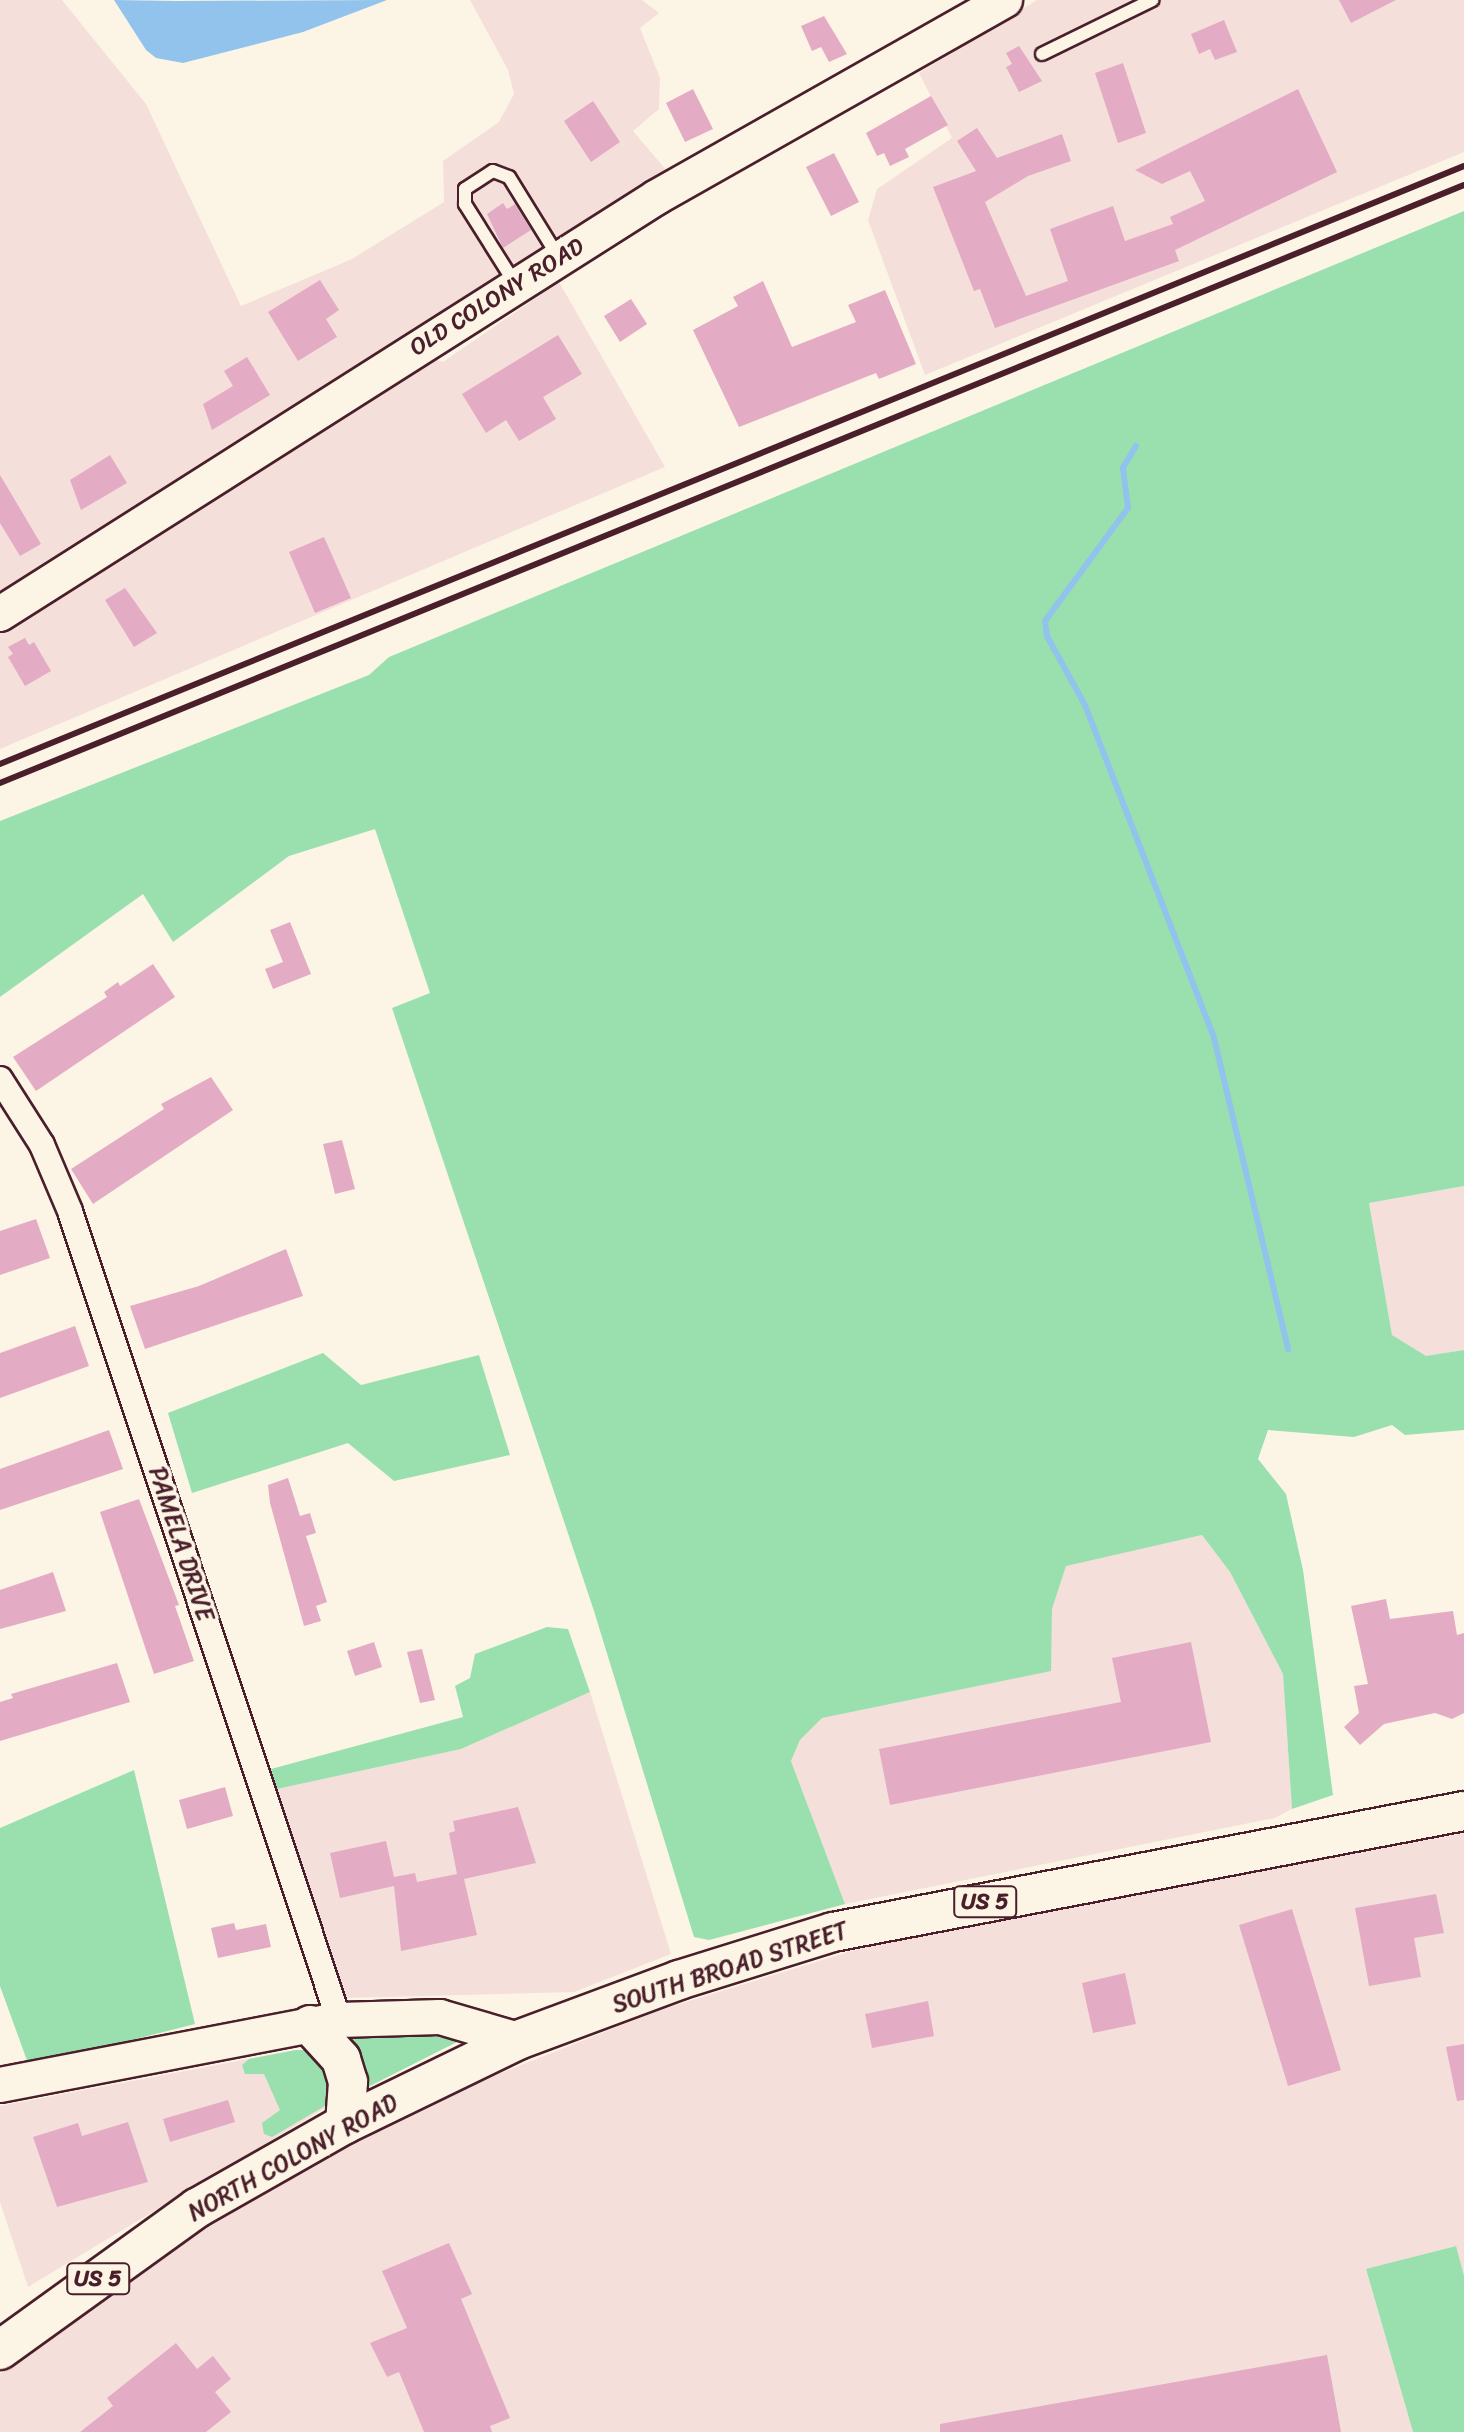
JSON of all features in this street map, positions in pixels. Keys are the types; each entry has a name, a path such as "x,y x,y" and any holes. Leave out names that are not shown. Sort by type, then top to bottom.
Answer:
{"main road":[{"name":"OLD COLONY ROAD","path":"0,614 559,258 1005,0"},
{"name":"SOUTH BROAD STREET","path":"518,2040 679,1980 833,1932 1464,1811"},
{"path":"0,2085 324,2022 440,2017 518,2040"},
{"path":"324,2022 348,2082 345,2124"},
{"name":"NORTH COLONY ROAD","path":"0,2350 197,2208 345,2124 518,2040"}],"street":[{"name":"PAMELA DRIVE","path":"0,1079 42,1145 70,1211 324,2022"}],"lane":[{"path":"1042,54 1152,0"},
{"path":"516,285 465,204 465,189 493,171 509,177 559,258"}],"shaded area":[{"path":"0,0 62,0 146,104 241,306 352,259 444,202 443,161 499,122 514,94 508,70 470,0 642,0 659,13 640,28 660,78 659,109 633,131 667,171 396,348 443,362 559,282 665,467 0,749"},
{"path":"1037,0 1464,0 1464,152 925,375 868,220 877,189 952,138 919,73"},
{"path":"1464,1186 1464,1350 1426,1357 1392,1335 1369,1203"},
{"path":"1202,1535 1230,1572 1283,1674 1292,1809 1275,1818 845,1904 791,1761 800,1740 822,1718 1050,1671 1052,1609 1066,1565"},
{"path":"590,1692 671,1954 574,1992 342,1998 277,1789 461,1749"},
{"path":"1464,1833 1464,2276 1455,2246 1366,2270 1413,2432 0,2432 0,2374 71,2320 237,2204 363,2135 468,2086 660,2010 874,1944"},
{"path":"296,2050 325,2108 28,2287 0,2202 0,2106"}],"green space":[{"path":"1464,211 1464,1186 1369,1203 1392,1335 1426,1356 1464,1350 1464,1430 1405,1435 1392,1425 1354,1437 1268,1430 1258,1459 1286,1494 1303,1570 1333,1795 1292,1809 1283,1674 1230,1572 1202,1535 1066,1566 1052,1609 1051,1671 822,1718 800,1740 791,1761 845,1904 709,1940 694,1937 594,1611 392,1008 430,993 375,829 289,856 173,942 143,894 0,997 0,821 369,675 389,657"},
{"path":"323,1353 361,1385 479,1355 510,1455 394,1481 348,1443 192,1493 168,1413"},
{"path":"547,1627 568,1629 590,1692 461,1749 277,1789 271,1769 463,1717 455,1686 470,1678 475,1654"},
{"path":"134,1770 195,2024 29,2066 0,1986 0,1828"},
{"path":"421,2034 459,2041 364,2089 347,2038"},
{"path":"309,2050 333,2070 330,2103 272,2137 264,2134 262,2123 280,2110 264,2074 245,2074 242,2065 249,2059"},
{"path":"1456,2246 1464,2276 1464,2432 1413,2432 1366,2269"}],"water":[{"path":"114,0 387,0 303,32 183,63 156,58 146,50"}],"building":[{"path":"1339,0 1396,0 1351,23"},
{"path":"824,16 847,54 829,62 821,47 812,51 801,26"},
{"path":"1224,20 1237,52 1215,60 1210,49 1199,54 1191,34"},
{"path":"1019,46 1042,81 1019,92 1006,67 1012,64 1006,53"},
{"path":"1123,63 1146,133 1118,143 1095,73"},
{"path":"693,89 713,129 685,142 666,103"},
{"path":"1298,89 1337,172 1175,250 1179,261 995,328 980,289 974,291 933,187 976,171 957,141 977,128 997,158 1062,134 1071,161 1028,176 985,202 1026,296 1068,281 1050,229 1113,206 1125,241 1173,224 1170,217 1205,201 1190,171 1162,184 1135,170"},
{"path":"931,96 948,125 905,149 909,157 890,166 884,153 877,156 866,133"},
{"path":"593,101 620,142 591,162 564,121"},
{"path":"834,153 859,202 831,216 806,167"},
{"path":"503,203 507,209 515,204 531,230 503,248 487,214"},
{"path":"320,280 339,310 326,319 337,337 298,361 268,312"},
{"path":"763,281 792,347 856,322 848,305 885,290 916,364 879,379 876,373 739,427 693,330 738,306 733,297"},
{"path":"631,299 647,324 620,342 604,316"},
{"path":"558,335 582,374 543,397 556,419 519,441 506,420 486,433 462,394"},
{"path":"247,357 270,395 212,430 203,404 233,386 224,371"},
{"path":"110,455 127,483 81,510 70,480"},
{"path":"0,475 41,544 20,556 0,523"},
{"path":"324,537 351,598 315,613 289,552"},
{"path":"125,588 157,633 134,647 105,600"},
{"path":"25,638 29,645 34,642 51,671 25,686 8,657 13,654 8,647"},
{"path":"290,922 311,974 273,989 265,969 283,962 270,930"},
{"path":"153,964 175,997 36,1091 13,1057 107,997 104,992 118,982 120,986"},
{"path":"211,1077 233,1110 93,1204 71,1169 164,1109 161,1104"},
{"path":"342,1140 355,1189 335,1194 323,1144"},
{"path":"36,1219 50,1258 0,1275 0,1231"},
{"path":"286,1249 303,1296 145,1349 130,1306 199,1286"},
{"path":"75,1326 89,1366 0,1398 0,1353"},
{"path":"109,1430 123,1469 0,1510 0,1469"},
{"path":"288,1478 300,1516 310,1513 316,1533 306,1536 327,1602 316,1606 321,1621 304,1626 270,1503 268,1485"},
{"path":"139,1499 179,1605 175,1606 194,1661 154,1674 100,1512"},
{"path":"53,1572 66,1611 0,1629 0,1590"},
{"path":"1386,1599 1390,1619 1453,1611 1457,1635 1464,1633 1464,1713 1452,1719 1435,1713 1384,1724 1360,1745 1344,1727 1359,1713 1354,1686 1368,1684 1351,1606"},
{"path":"374,1642 382,1667 355,1676 347,1651"},
{"path":"1191,1642 1211,1742 890,1805 879,1749 1121,1702 1112,1658"},
{"path":"422,1649 435,1700 420,1703 407,1652"},
{"path":"117,1663 130,1702 0,1741 0,1702 13,1698 11,1694"},
{"path":"225,1787 233,1816 187,1829 179,1800"},
{"path":"518,1807 536,1863 464,1879 477,1935 401,1951 394,1886 340,1898 330,1853 386,1841 394,1877 415,1873 417,1882 457,1874 449,1833 455,1831 453,1821"},
{"path":"1436,1894 1444,1933 1414,1938 1421,1977 1369,1986 1355,1908"},
{"path":"1292,1909 1341,2070 1288,2086 1239,1925"},
{"path":"234,1923 236,1930 266,1924 271,1947 218,1958 211,1928"},
{"path":"1125,1973 1136,2024 1093,2033 1082,1983"},
{"path":"928,2001 934,2036 872,2048 865,2014"},
{"path":"1464,2044 1464,2100 1457,2101 1446,2047"},
{"path":"228,2100 235,2122 170,2142 163,2119"},
{"path":"128,2122 148,2182 57,2207 33,2137 78,2123 82,2136"},
{"path":"449,2243 472,2294 461,2299 510,2418 490,2426 492,2432 424,2432 399,2372 387,2377 370,2343 407,2328 382,2271"},
{"path":"176,2343 197,2369 213,2356 231,2379 215,2392 231,2412 206,2432 80,2432 113,2406 107,2398"},
{"path":"1327,2355 1341,2432 940,2432 940,2424"}],"waterway":[{"path":"1136,446 1123,468 1128,508 1045,621 1047,636 1085,705 1214,1038 1288,1349"}],"railway":[{"path":"0,764 1464,166"},
{"path":"0,783 1464,185"}]}
